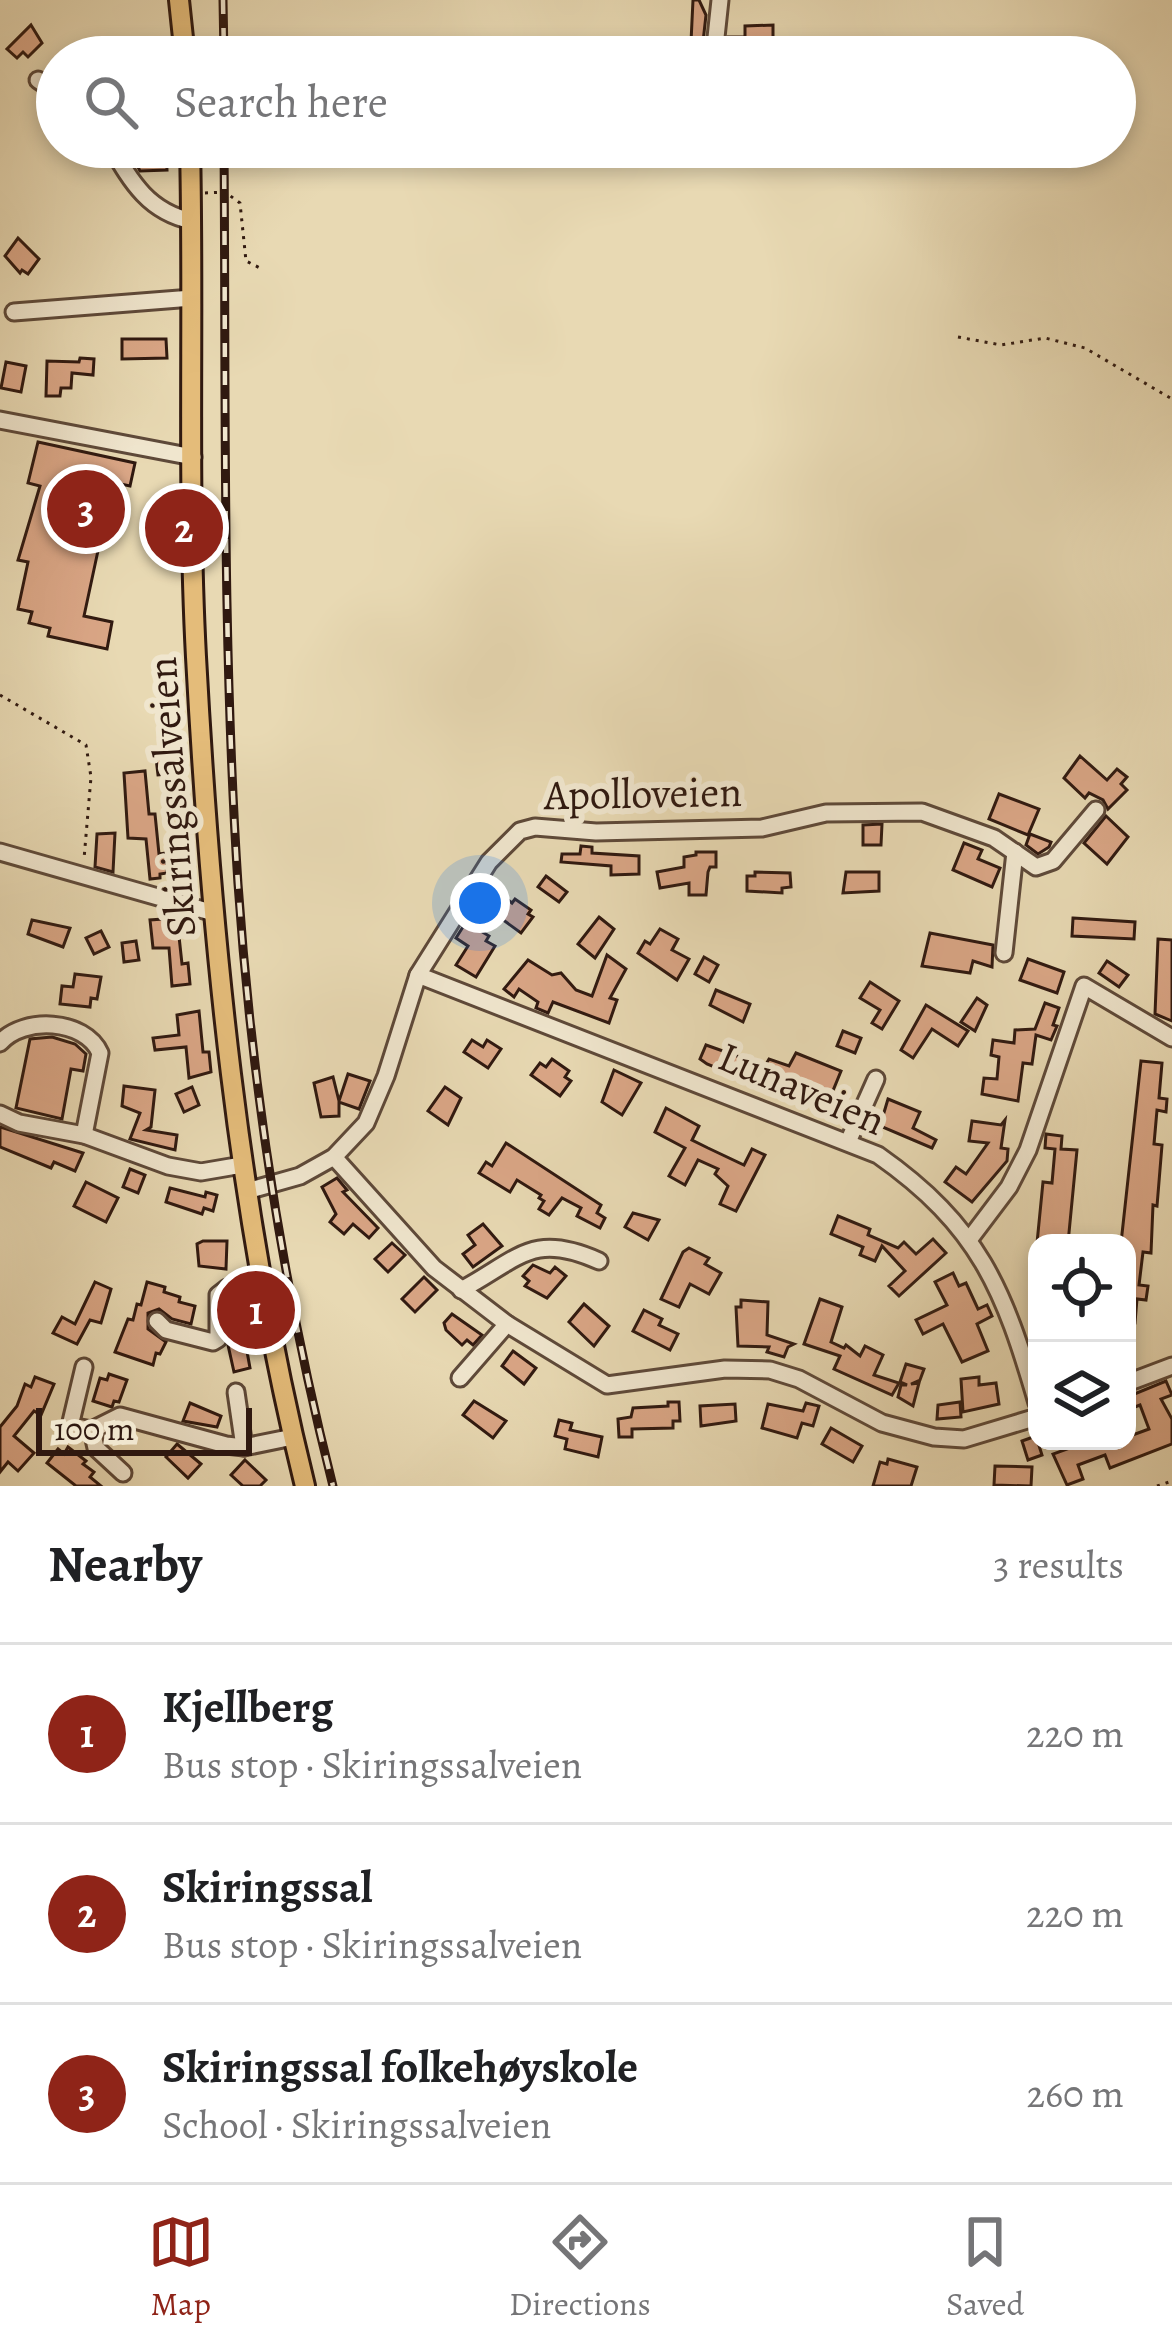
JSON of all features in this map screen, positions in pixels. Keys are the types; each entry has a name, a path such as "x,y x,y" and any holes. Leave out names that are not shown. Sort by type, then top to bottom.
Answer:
{"main road":[{"path":"179,0 183,36"},
{"name":"Skiringssalveien","path":"190,168 196,653 214,914 260,1282 305,1486"}],"street":[{"path":"716,36 720,0"},
{"path":"124,168 141,195 173,218 191,221"},
{"path":"14,312 192,298"},
{"path":"0,420 193,457"},
{"path":"1016,852 1028,864 1045,866 1096,810"},
{"name":"Apolloveien","path":"247,1191 300,1176 334,1157 353,1139 374,1108 418,975 489,862 520,831 535,827 596,832 762,828 826,813 922,812 994,838 1016,852"},
{"path":"0,852 214,914"},
{"path":"1004,952 1016,852"},
{"name":"Lunaveien","path":"418,975 848,1142 910,1178 969,1240 997,1283 1028,1376"},
{"path":"969,1240 1009,1187 1028,1150 1084,986 1172,1038"},
{"path":"0,1043 23,1026 55,1026 88,1034 95,1041 100,1053 84,1135"},
{"path":"848,1142 876,1079"},
{"path":"0,1114 19,1123 84,1135 168,1166 201,1172 242,1166"},
{"path":"334,1157 434,1268 507,1324 607,1385 725,1370 770,1370 799,1379 882,1423 934,1437 964,1439 1028,1421"},
{"path":"461,1290 544,1246 562,1246 599,1262"},
{"path":"157,1321 166,1330 213,1342 218,1339 218,1294 260,1282"},
{"path":"460,1378 507,1324"},
{"path":"1136,1380 1172,1366"},
{"path":"84,1367 70,1426 92,1430 120,1416 226,1445 244,1447 293,1437"},
{"path":"236,1392 244,1447"},
{"path":"92,1430 96,1448 123,1473"}],"path":[{"path":"191,193 234,196 243,212 246,261 260,268"},
{"path":"958,337 1001,345 1046,338 1085,349 1172,399"},
{"path":"0,695 86,745 91,777 82,878"},
{"path":"1157,1486 1172,1480"}],"building":[{"path":"693,0 699,0 706,15 704,36 691,36"},
{"path":"31,25 38,36 36,49 28,57 23,52 17,58 7,49"},
{"path":"773,25 773,36 745,36 745,26"},
{"path":"18,238 39,259 28,274 20,273 5,256"},
{"path":"122,339 166,339 167,358 122,359"},
{"path":"80,358 94,359 93,375 72,373 71,388 61,388 60,396 46,396 47,361 79,362"},
{"path":"6,362 26,366 21,392 1,388"},
{"path":"38,442 135,463 130,486 69,473 59,518 63,519 63,539 99,546 84,616 112,622 107,649 48,636 50,628 29,623 32,612 18,609 28,562 18,560 40,486 28,483"},
{"path":"181,756 183,773 158,775 156,758"},
{"path":"1080,756 1107,780 1117,769 1127,777 1121,784 1127,790 1108,809 1103,800 1089,793 1085,798 1064,778"},
{"path":"145,771 149,814 155,814 159,854 166,853 167,873 150,879 146,839 128,838 124,773"},
{"path":"999,794 1039,809 1028,835 989,819"},
{"path":"1106,816 1128,837 1107,864 1084,843"},
{"path":"882,824 881,845 863,845 863,825"},
{"path":"115,833 113,872 95,867 97,834"},
{"path":"1030,834 1051,842 1049,847 1038,854 1026,845"},
{"path":"964,843 982,850 978,859 1000,868 992,887 953,870"},
{"path":"581,846 592,847 592,853 639,856 639,874 611,875 611,866 561,862 562,854 580,854"},
{"path":"716,852 706,895 689,895 689,883 660,888 657,872 684,867 684,857"},
{"path":"846,872 879,872 879,891 843,893"},
{"path":"790,873 791,887 782,888 782,893 747,891 747,876"},
{"path":"546,876 567,892 559,902 538,887"},
{"path":"507,899 531,910 528,914 533,917 521,933 495,914"},
{"path":"478,903 484,907 471,925 495,946 476,977 456,965 468,946 456,938"},
{"path":"599,917 614,929 595,958 578,944"},
{"path":"177,918 182,964 188,963 190,984 172,986 169,948 153,948 150,920"},
{"path":"1073,918 1135,922 1134,939 1072,936"},
{"path":"32,920 70,928 63,947 28,934"},
{"path":"660,929 678,939 672,950 689,959 677,980 638,953"},
{"path":"101,931 109,947 94,954 86,938"},
{"path":"930,933 993,945 992,967 973,961 970,973 922,966"},
{"path":"1158,939 1172,940 1172,1021 1155,1014"},
{"path":"136,941 139,960 124,962 122,943"},
{"path":"607,955 626,969 610,998 617,1000 609,1023 553,1002 548,1013 536,1008 538,1002 519,989 514,997 504,989 528,960 552,975 561,973 576,990 592,996"},
{"path":"704,957 718,965 709,982 695,974"},
{"path":"1028,959 1064,972 1057,993 1020,980"},
{"path":"1107,961 1128,975 1119,987 1099,973"},
{"path":"75,974 101,977 97,999 91,998 90,1007 60,1004 62,986 73,987"},
{"path":"870,982 899,1001 882,1029 872,1023 880,1010 860,998"},
{"path":"716,990 750,1004 743,1022 710,1005"},
{"path":"977,998 987,1005 975,1031 961,1022"},
{"path":"1045,1003 1059,1008 1053,1025 1057,1026 1051,1040 1036,1035 1032,1064 1023,1063 1018,1101 982,1094 984,1078 997,1079 999,1057 991,1055 993,1040 1014,1043 1015,1030 1035,1029"},
{"path":"926,1005 968,1031 958,1046 932,1029 913,1058 901,1050"},
{"path":"199,1011 203,1052 209,1052 211,1072 189,1078 186,1047 155,1050 153,1038 179,1035 177,1015"},
{"path":"843,1031 861,1038 855,1053 837,1046"},
{"path":"52,1037 75,1044 86,1054 83,1071 71,1069 62,1119 16,1108 30,1039"},
{"path":"472,1040 483,1047 487,1040 501,1049 488,1068 464,1052"},
{"path":"706,1045 765,1066 769,1059 789,1066 796,1053 841,1071 832,1093 801,1081 794,1100 707,1064 700,1059"},
{"path":"552,1059 569,1071 565,1077 571,1081 560,1096 531,1075 540,1063 546,1067"},
{"path":"1141,1061 1162,1063 1159,1098 1167,1099 1166,1112 1157,1110 1154,1144 1162,1145 1157,1206 1153,1205 1151,1253 1143,1252 1139,1285 1148,1286 1146,1300 1137,1299 1136,1311 1136,1234 1122,1234"},
{"path":"614,1070 641,1083 622,1115 602,1102"},
{"path":"348,1074 370,1081 359,1109 339,1102 339,1116 321,1117 314,1083 333,1077 339,1101"},
{"path":"124,1086 155,1090 151,1127 146,1130 177,1135 175,1150 130,1139 140,1113 122,1106"},
{"path":"192,1087 199,1105 184,1112 176,1094"},
{"path":"445,1087 461,1098 448,1125 428,1111"},
{"path":"888,1099 920,1112 913,1128 936,1140 932,1148 880,1126"},
{"path":"666,1108 699,1126 692,1140 708,1148 744,1165 752,1149 765,1155 736,1211 720,1204 728,1186 715,1174 718,1169 698,1160 685,1185 669,1176 685,1148 655,1132"},
{"path":"1005,1120 1001,1148 1008,1149 1007,1161 972,1202 945,1182 956,1167 966,1174 988,1143 969,1141 972,1121 1001,1125"},
{"path":"0,1127 83,1153 75,1171 54,1162 51,1168 0,1147"},
{"path":"1046,1134 1062,1136 1061,1149 1077,1150 1069,1234 1038,1234 1043,1182 1052,1183 1055,1149 1045,1148"},
{"path":"506,1143 601,1205 597,1213 605,1218 600,1228 577,1216 581,1208 562,1198 549,1215 539,1209 544,1201 541,1195 517,1180 510,1192 479,1173 486,1162 492,1166"},
{"path":"130,1169 145,1175 138,1193 123,1187"},
{"path":"337,1178 347,1190 343,1192 378,1228 369,1238 353,1224 344,1234 330,1222 336,1214 322,1187"},
{"path":"86,1182 118,1198 106,1222 74,1206"},
{"path":"170,1188 205,1197 206,1192 217,1195 213,1211 204,1208 202,1214 166,1202"},
{"path":"633,1213 659,1220 648,1240 625,1227"},
{"path":"838,1216 898,1248 904,1242 916,1254 933,1239 946,1253 899,1296 889,1286 905,1271 882,1246 875,1261 860,1255 863,1247 831,1234"},
{"path":"483,1224 502,1246 473,1267 463,1254 475,1245 468,1235"},
{"path":"227,1241 226,1269 199,1266 197,1244"},
{"path":"392,1243 405,1255 388,1272 375,1259"},
{"path":"689,1248 709,1258 705,1264 721,1273 709,1294 690,1284 679,1307 661,1299"},
{"path":"533,1265 550,1273 555,1267 566,1276 547,1298 525,1286 529,1281 523,1276"},
{"path":"953,1273 959,1286 966,1283 978,1309 987,1305 992,1316 977,1324 988,1351 962,1362 943,1324 923,1334 916,1320 947,1305 935,1282"},
{"path":"424,1277 437,1290 415,1312 402,1299"},
{"path":"95,1282 111,1289 101,1323 90,1320 77,1344 53,1333 62,1317 75,1324"},
{"path":"147,1282 195,1306 191,1324 159,1309 148,1313 148,1329 166,1342 153,1365 115,1352 128,1319 133,1320 137,1304 141,1305"},
{"path":"820,1299 842,1307 831,1342 846,1345 860,1356 865,1346 883,1355 874,1375 899,1383 892,1395 834,1369 840,1356 804,1344"},
{"path":"741,1300 768,1302 767,1335 794,1344 784,1357 767,1352 769,1347 738,1346 736,1307 741,1307"},
{"path":"238,1302 250,1368 234,1372 228,1345 230,1304"},
{"path":"584,1304 609,1326 594,1346 569,1322"},
{"path":"644,1310 662,1319 659,1325 678,1334 670,1350 633,1331"},
{"path":"452,1314 482,1335 473,1345 467,1340 462,1345 446,1330 444,1323"},
{"path":"513,1351 536,1368 524,1384 502,1366"},
{"path":"906,1364 924,1369 920,1380 911,1384 919,1383 913,1406 898,1397 901,1385 907,1385 900,1382"},
{"path":"109,1374 127,1380 119,1402 114,1401 112,1407 93,1401 100,1378 107,1380"},
{"path":"35,1377 54,1384 41,1415 34,1411 14,1436 34,1453 18,1471 8,1462 0,1472 0,1427 17,1406 25,1384 31,1387"},
{"path":"979,1377 979,1385 996,1383 999,1404 963,1412 961,1379"},
{"path":"1166,1381 1172,1395 1161,1399 1172,1419 1172,1444 1110,1468 1105,1455 1078,1465 1083,1479 1067,1485 1053,1454 1136,1450 1136,1434 1149,1429 1140,1405 1136,1407 1136,1393"},
{"path":"474,1401 506,1421 493,1438 463,1415"},
{"path":"668,1402 679,1402 680,1421 673,1421 673,1428 632,1429 632,1437 619,1437 618,1419 631,1417 633,1408 668,1406"},
{"path":"960,1402 961,1417 937,1419 938,1405"},
{"path":"190,1403 221,1416 217,1427 183,1421"},
{"path":"806,1403 819,1406 813,1426 802,1423 797,1438 762,1428 768,1404 803,1411"},
{"path":"735,1404 736,1421 701,1426 700,1406"},
{"path":"559,1420 572,1423 570,1430 602,1437 598,1457 565,1449 567,1439 555,1436"},
{"path":"831,1428 862,1446 853,1462 822,1444"},
{"path":"1028,1439 1028,1450 1040,1450 1042,1455 1028,1460 1022,1441"},
{"path":"177,1444 201,1464 188,1478 166,1457"},
{"path":"68,1447 86,1461 83,1464 94,1472 90,1477 101,1486 76,1486 47,1463 58,1449 64,1454"},
{"path":"888,1459 917,1467 911,1486 873,1486 880,1462 887,1464"},
{"path":"245,1460 266,1480 260,1486 243,1486 231,1475"},
{"path":"995,1466 1032,1467 1031,1486 994,1485"}],"railway":[{"path":"223,0 224,36"},
{"path":"224,168 227,608 244,960 261,1112 285,1262 333,1486"}],"place":[{"name":"Skiringssal folkehøyskole","path":"86,509"},
{"name":"Skiringssal","path":"184,528"},
{"name":"Kjellberg","path":"256,1310"}]}
